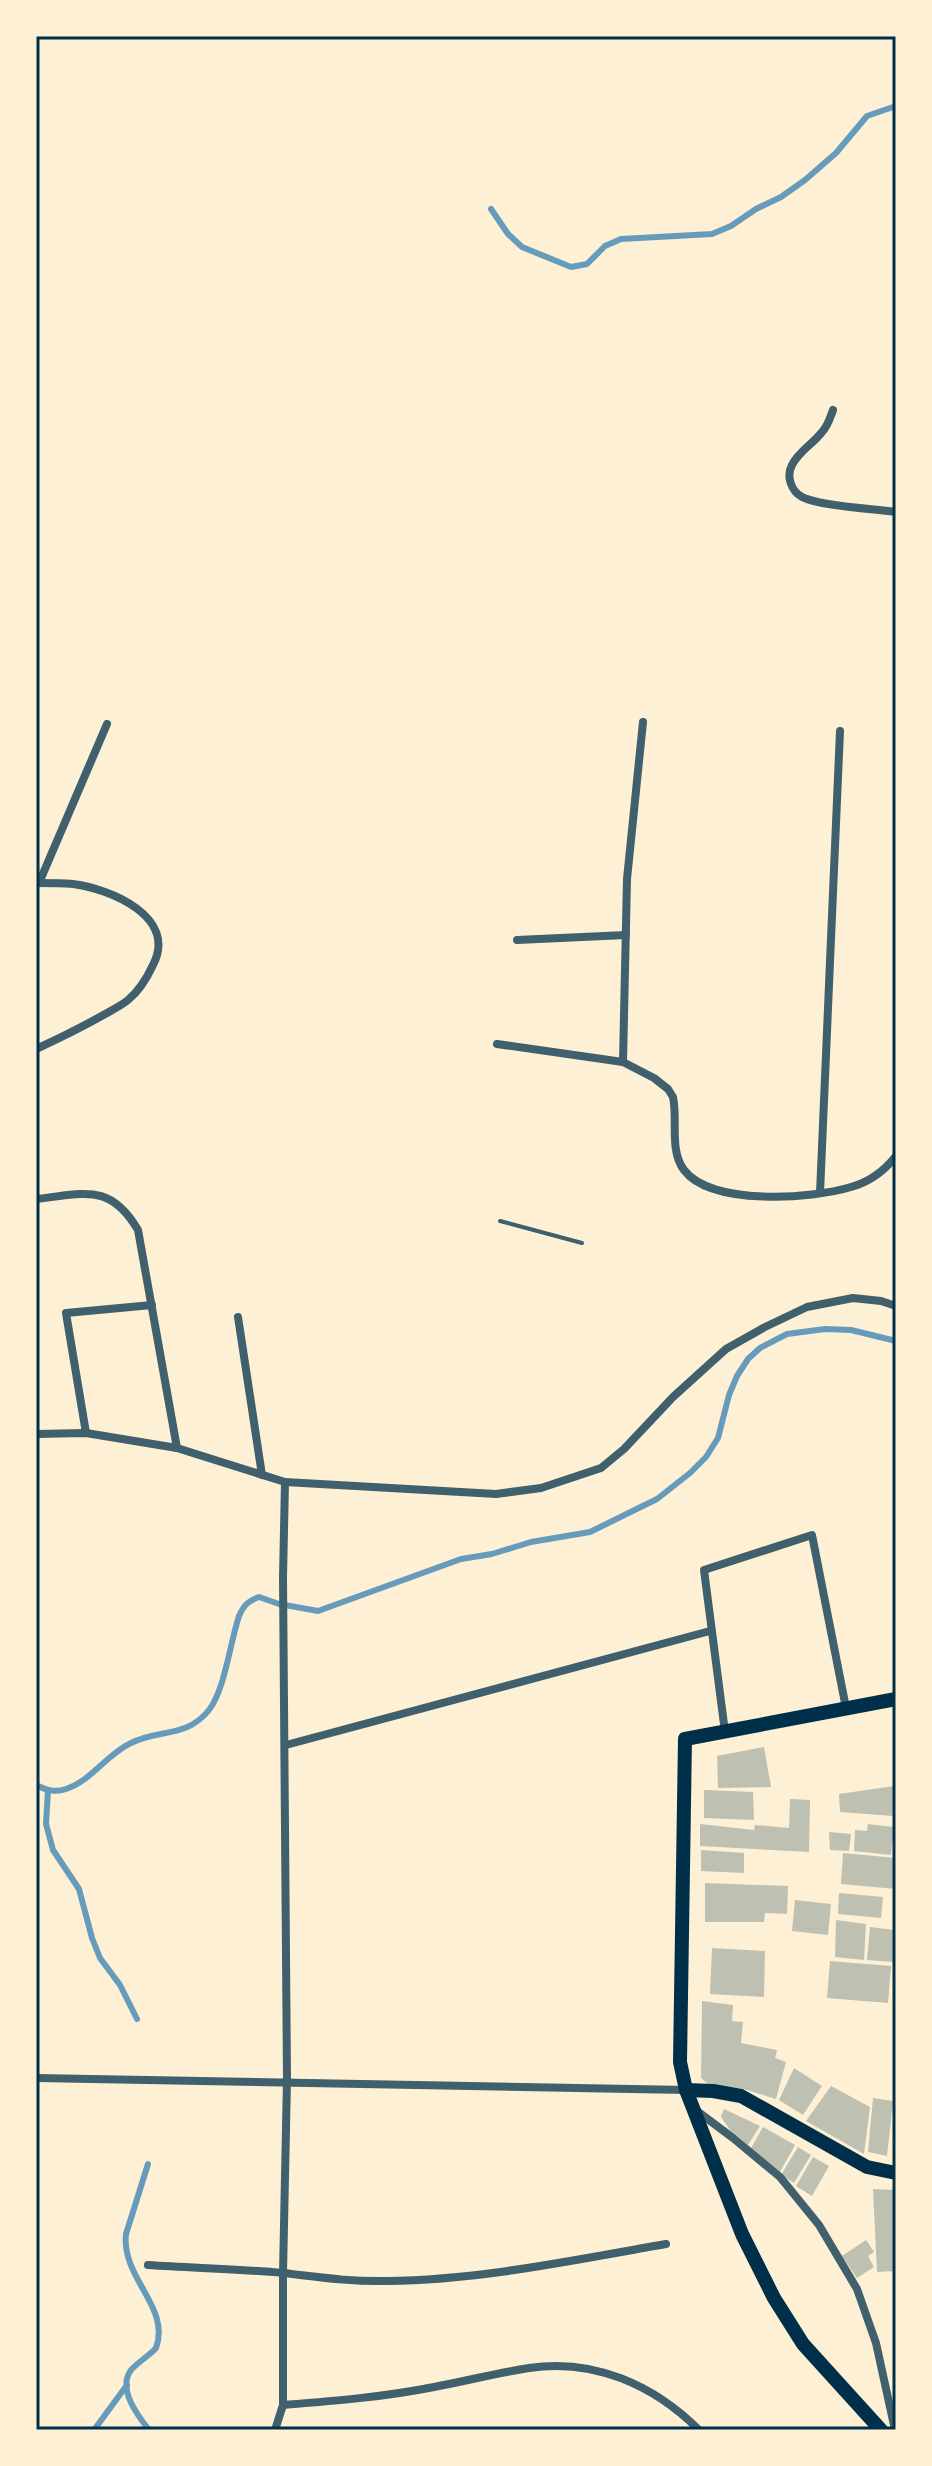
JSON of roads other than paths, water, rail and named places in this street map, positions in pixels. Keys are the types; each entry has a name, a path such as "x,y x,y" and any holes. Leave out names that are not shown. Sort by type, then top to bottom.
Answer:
{"main road":[{"path":"881,2430 803,2344 774,2298 742,2234 686,2090 680,2062 685,1739 896,1699"},
{"path":"686,2090 741,2096 867,2167 896,2173"}],"street":[{"path":"833,410 827,426 793,462 789,471 793,489 802,497 815,501 896,512"},
{"path":"623,1062 627,879 643,722"},
{"path":"36,1049 81,1028 127,1001 146,980 157,958 159,942 153,922 137,909 106,893 74,884 38,883 107,724"},
{"path":"820,1193 840,731"},
{"path":"517,940 626,935"},
{"path":"497,1044 623,1062 654,1078 673,1097 678,1160 685,1172 720,1191 757,1196 804,1195 852,1187 877,1175 896,1156"},
{"path":"36,1199 98,1195 109,1197 127,1210 138,1230 177,1448"},
{"path":"36,1434 86,1433 177,1448 285,1482 496,1494 541,1488 601,1468 726,1349 765,1327 807,1307 853,1298 896,1306"},
{"path":"86,1433 66,1313 152,1305"},
{"path":"238,1317 262,1475"},
{"path":"275,2430 283,2405 287,2080 285,1482"},
{"path":"725,1732 704,1570 812,1535 846,1708"},
{"path":"286,1745 710,1631"},
{"path":"36,2078 686,2090"},
{"path":"696,2111 780,2177 819,2225 857,2289 876,2343 895,2430"},
{"path":"148,2265 283,2273 338,2280 439,2279 540,2266 666,2244"},
{"path":"283,2405 355,2400 532,2367 580,2366 644,2387 699,2430"}],"lane":[{"path":"500,1221 582,1243"}],"waterway":[{"path":"491,209 508,234 522,247 571,267 587,264 605,246 621,239 712,234 781,197 836,153 867,116 896,106"},
{"path":"36,1785 58,1791 66,1789 83,1780 131,1743 182,1729 200,1719 215,1701 239,1616 252,1600 259,1597 318,1611 461,1559 590,1532 657,1499 706,1457 718,1438 737,1376 760,1348 787,1334 825,1329 851,1330 896,1341"},
{"path":"48,1790 46,1824 53,1850 79,1889 100,1958 120,1985 137,2019"},
{"path":"148,2164 126,2234 126,2250 152,2306 159,2333 156,2348 131,2370 126,2385 131,2402 149,2430"},
{"path":"94,2430 127,2385"}]}
